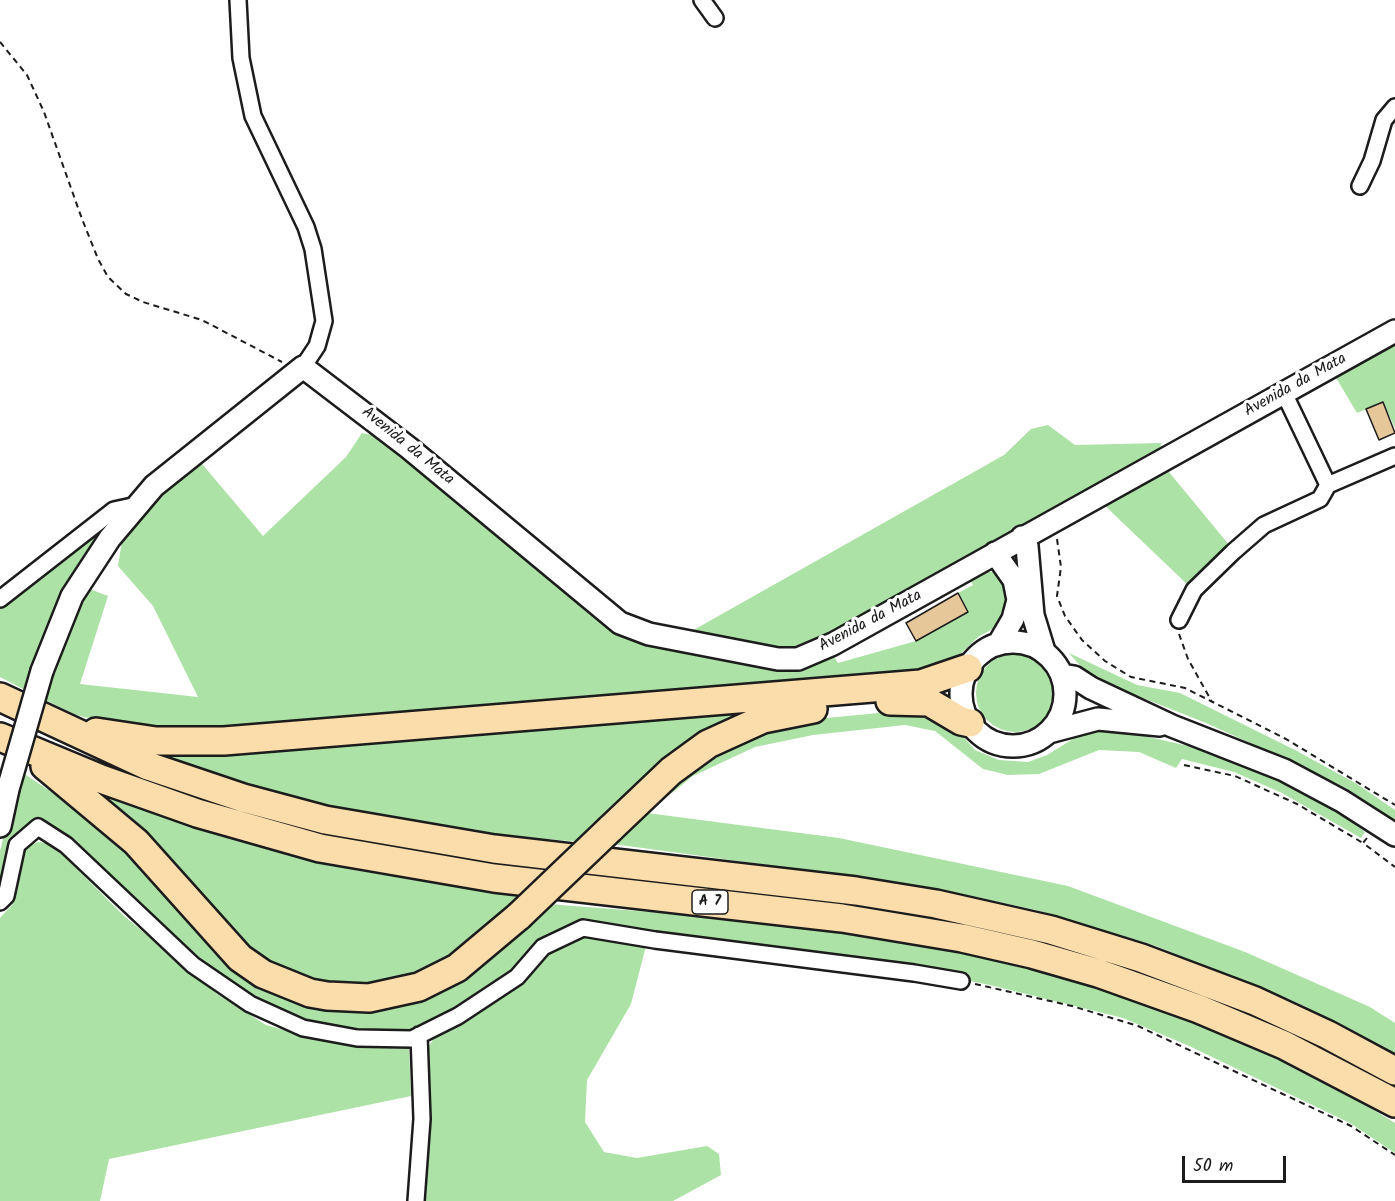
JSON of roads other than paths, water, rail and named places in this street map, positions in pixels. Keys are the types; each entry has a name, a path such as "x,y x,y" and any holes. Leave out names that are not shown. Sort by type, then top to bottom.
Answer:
{"highway":[{"path":"42,718 139,739 172,742 224,741 921,684 968,668"},
{"name":"A 7","path":"0,697 148,766 285,810 356,826 530,854 856,891 959,909 1051,930 1141,958 1245,997 1328,1035 1395,1071"},
{"path":"6,740 59,776 119,826 240,958 286,985 327,996 359,999 385,997 419,987 457,968 519,916 690,757 734,730 771,717 831,706 909,700 935,704 961,721 970,723"},
{"name":"A 7","path":"6,740 197,813 320,848 494,878 862,921 962,938 1032,954 1199,1008 1284,1045 1395,1103"}],"street":[{"path":"0,826 8,789 42,670 72,596 110,538 154,486 300,369 317,346 324,321 313,249 306,227 253,116 241,58 238,0"},
{"path":"702,0 715,18"},
{"path":"1360,186 1372,161 1384,120 1395,107"},
{"name":"Avenida da Mata","path":"300,369 410,448 620,623 650,634 778,659 798,659 833,644 1395,331"},
{"path":"1284,393 1328,485"},
{"path":"1179,620 1194,590 1264,525 1320,499 1328,485 1395,456"},
{"path":"0,599 114,510 137,505"},
{"path":"1022,537 1027,546 1033,615 1044,651"},
{"path":"995,553 1014,580 1018,600 1013,619 999,643"},
{"path":"1049,732 1059,720 1064,706 1065,690 1062,675 1054,662 1044,651 1030,644 1015,641 999,643 981,652 968,668 961,696 970,723 980,734 993,742 1007,746 1029,743 1049,732 1098,719 1172,726"},
{"path":"1062,675 1074,677 1091,688 1172,726 1284,770 1386,829"},
{"path":"0,902 6,896 17,845 38,827 66,845 193,965 250,1004 303,1028 357,1038 412,1039 458,1016 518,977 543,947 584,928 655,940 961,981"},
{"path":"416,1201 422,1119 419,1035"}]}
